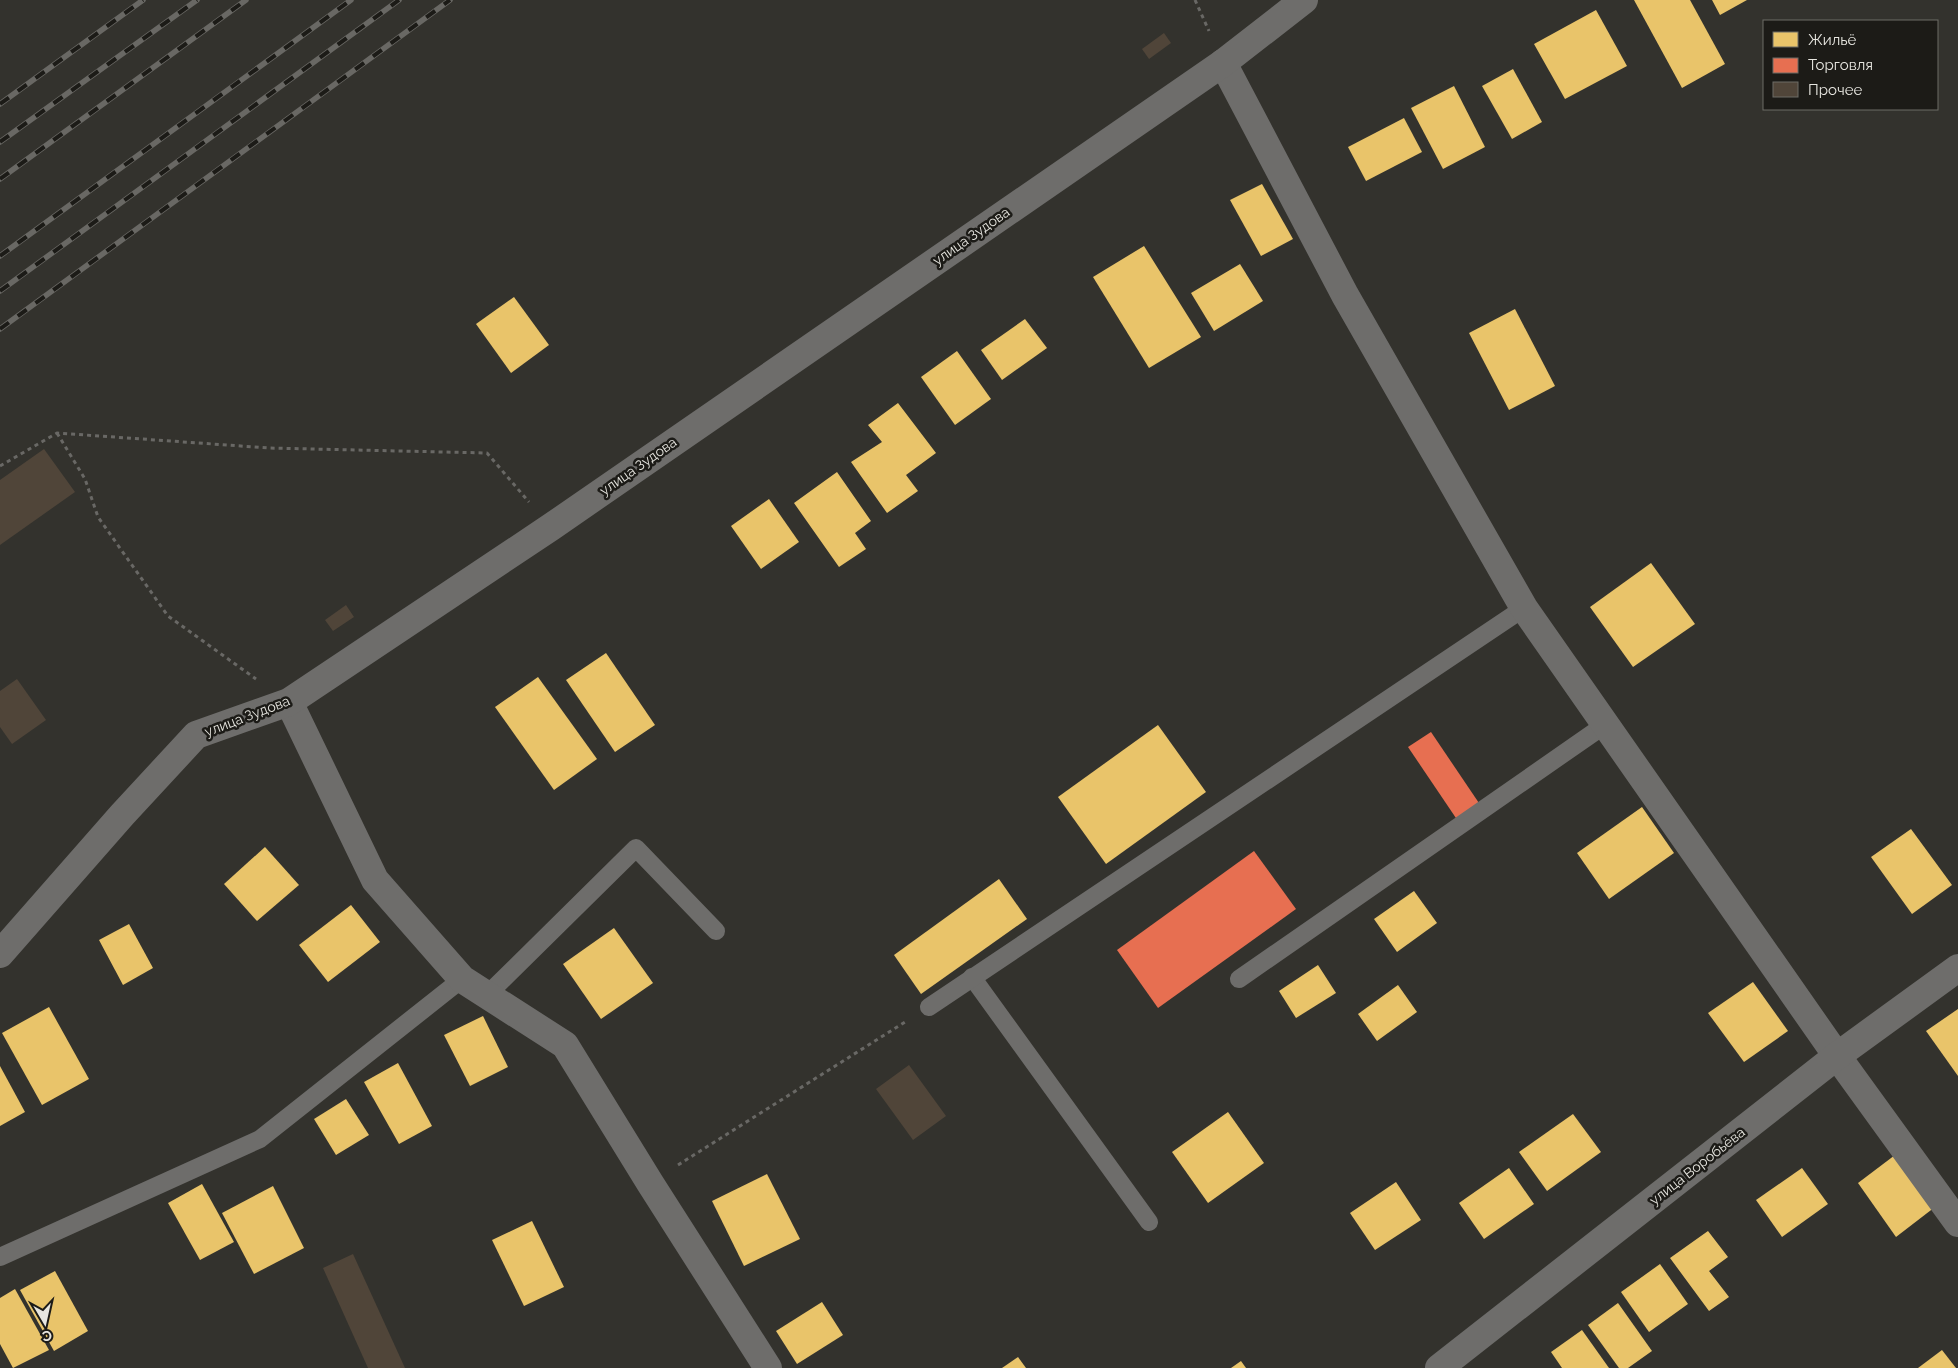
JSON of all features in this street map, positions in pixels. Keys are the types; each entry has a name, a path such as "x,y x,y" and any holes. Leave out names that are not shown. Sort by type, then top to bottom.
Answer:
{"street":[{"name":"улица Зудова","path":"0,954 122,814 196,735 289,702 550,527 1223,62 1304,0"},
{"path":"1223,62 1345,295 1524,608 1837,1056 1958,1223"},
{"path":"289,702 375,880 462,979 565,1045 768,1368"},
{"name":"улица Воробьёва","path":"1439,1368 1837,1056 1958,968"}],"lane":[{"path":"929,1007 1524,608"},
{"path":"1239,979 1606,724"},
{"path":"487,995 636,848 716,930"},
{"path":"972,977 1149,1222"},
{"path":"0,1256 260,1139 462,979"}],"path":[{"path":"0,466 57,433 269,448 487,453 550,527"},
{"path":"57,433 85,479 98,517 168,616 289,702"},
{"path":"650,1183 929,1007"}],"building: Жильё":[{"path":"1634,0 1690,0 1725,64 1682,88"},
{"path":"1712,0 1747,0 1720,15"},
{"path":"1596,10 1627,66 1565,99 1534,44"},
{"path":"1513,69 1542,122 1512,139 1482,86"},
{"path":"1454,86 1485,147 1443,169 1411,108"},
{"path":"1404,118 1422,152 1366,181 1348,147"},
{"path":"1262,184 1293,239 1261,256 1230,200"},
{"path":"1144,246 1201,337 1149,368 1093,277"},
{"path":"1240,264 1263,301 1214,331 1191,293"},
{"path":"514,297 549,345 511,373 476,324"},
{"path":"1515,309 1555,386 1509,410 1469,333"},
{"path":"1025,319 1047,348 1002,380 981,350"},
{"path":"957,351 991,399 955,425 921,377"},
{"path":"898,403 936,453 906,475 918,491 887,513 851,462 882,442 868,425"},
{"path":"837,472 871,521 855,533 866,549 839,567 794,503"},
{"path":"769,499 799,542 761,569 731,526"},
{"path":"1651,563 1695,624 1633,667 1590,607"},
{"path":"606,653 655,725 615,752 566,680"},
{"path":"538,677 597,759 554,790 495,707"},
{"path":"1158,725 1206,792 1106,864 1058,797"},
{"path":"1642,807 1674,853 1609,899 1577,853"},
{"path":"1911,829 1952,885 1912,914 1871,857"},
{"path":"265,847 299,885 257,921 224,884"},
{"path":"999,879 1027,919 921,994 894,955"},
{"path":"1414,891 1437,923 1397,952 1374,919"},
{"path":"351,905 380,942 328,982 299,945"},
{"path":"129,924 153,968 123,985 99,940"},
{"path":"614,928 653,983 601,1019 563,964"},
{"path":"1318,965 1336,993 1296,1018 1279,991"},
{"path":"1753,982 1788,1031 1744,1062 1708,1013"},
{"path":"1398,985 1417,1012 1377,1041 1358,1014"},
{"path":"49,1007 89,1079 42,1105 2,1033"},
{"path":"1958,1009 1958,1076 1926,1031"},
{"path":"483,1016 508,1067 470,1086 444,1035"},
{"path":"398,1063 432,1126 399,1144 364,1082"},
{"path":"0,1066 25,1112 0,1126"},
{"path":"346,1099 369,1135 336,1155 314,1119"},
{"path":"1228,1112 1264,1163 1208,1203 1172,1152"},
{"path":"1573,1114 1601,1152 1547,1191 1519,1152"},
{"path":"1899,1152 1935,1207 1896,1237 1858,1183"},
{"path":"1509,1168 1534,1204 1484,1239 1459,1203"},
{"path":"1802,1168 1828,1204 1782,1237 1756,1200"},
{"path":"767,1174 800,1239 744,1266 712,1201"},
{"path":"1396,1182 1421,1220 1375,1250 1350,1213"},
{"path":"202,1184 234,1242 200,1260 168,1203"},
{"path":"273,1186 304,1248 254,1274 222,1213"},
{"path":"532,1221 564,1287 524,1306 492,1240"},
{"path":"1708,1231 1728,1257 1709,1271 1729,1297 1709,1311 1670,1258"},
{"path":"1660,1264 1688,1304 1649,1332 1621,1292"},
{"path":"55,1271 88,1331 54,1351 20,1290"},
{"path":"15,1289 49,1350 13,1368 0,1344 0,1298"},
{"path":"822,1302 843,1335 797,1364 776,1331"},
{"path":"1618,1303 1652,1351 1628,1368 1619,1368 1588,1325"},
{"path":"1582,1330 1609,1368 1562,1368 1551,1352"},
{"path":"1942,1350 1956,1368 1918,1368"},
{"path":"1018,1357 1026,1368 1002,1368"},
{"path":"1241,1361 1246,1368 1231,1368"}],"building: Торговля":[{"path":"1431,732 1483,809 1460,824 1408,747"},
{"path":"1254,851 1296,909 1158,1008 1117,950"}],"building: Прочее":[{"path":"1164,33 1171,43 1149,59 1142,49"},
{"path":"44,449 75,492 0,545 0,480"},
{"path":"346,605 354,617 333,631 325,620"},
{"path":"17,679 46,720 12,744 0,727 0,691"},
{"path":"909,1065 946,1116 913,1140 876,1089"},
{"path":"353,1254 405,1368 368,1368 323,1268"}],"railway":[{"path":"0,104 143,0"},
{"path":"0,142 197,0"},
{"path":"0,179 246,0"},
{"path":"0,256 351,0"},
{"path":"0,291 399,0"},
{"path":"0,329 450,0"}]}
